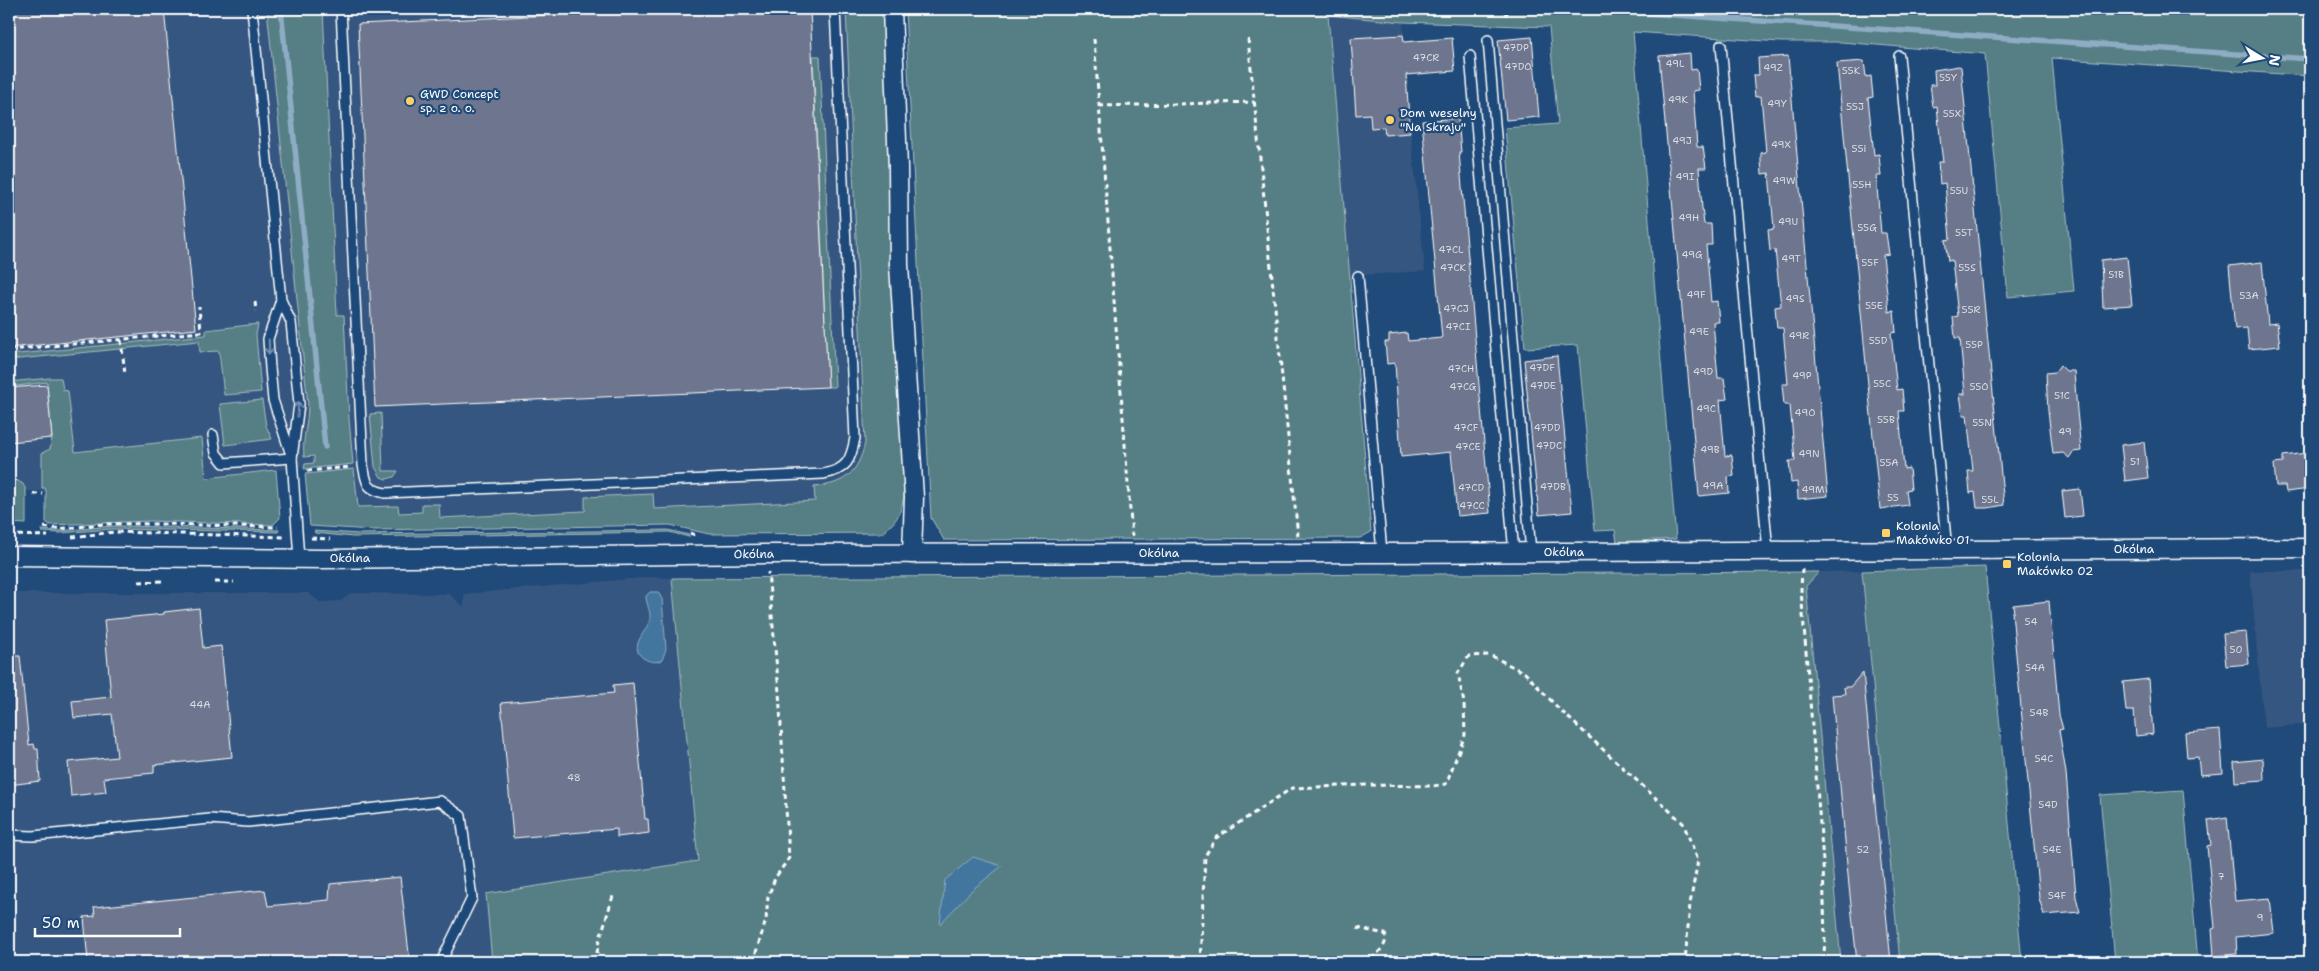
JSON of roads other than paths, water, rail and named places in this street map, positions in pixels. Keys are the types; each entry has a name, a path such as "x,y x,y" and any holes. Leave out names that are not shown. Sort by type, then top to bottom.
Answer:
{"street":[{"path":"892,9 899,265 914,497 912,554"},
{"name":"Okólna","path":"9,556 298,558 767,554 1531,553 2310,548"}],"lane":[{"path":"252,9 281,300 291,322 299,404 292,458 298,558"},
{"path":"341,9 364,465 368,486 373,490 385,493 823,474 835,472 846,464 852,453 855,438 836,9"},
{"path":"1488,40 1531,553"},
{"path":"1721,45 1768,551"},
{"path":"1470,56 1514,553"},
{"path":"1899,56 1947,550"},
{"path":"1358,276 1382,553"},
{"path":"281,300 268,338 270,368 274,400 292,458"},
{"path":"213,434 216,453 224,463 292,458"},
{"path":"9,835 33,836 210,819 248,822 440,801 461,816 472,898 441,962"}],"waterway":[{"path":"281,9 325,447"},
{"path":"1587,9 2310,59"}],"place":[{"name":"GWD Concept sp. z o. o.","path":"410,101"},
{"name":"Dom weselny \"Na Skraju\"","path":"1390,120"},
{"name":"Kolonia Makówko 01","path":"1886,533"},
{"name":"Kolonia Makówko 02","path":"2007,564"}]}
